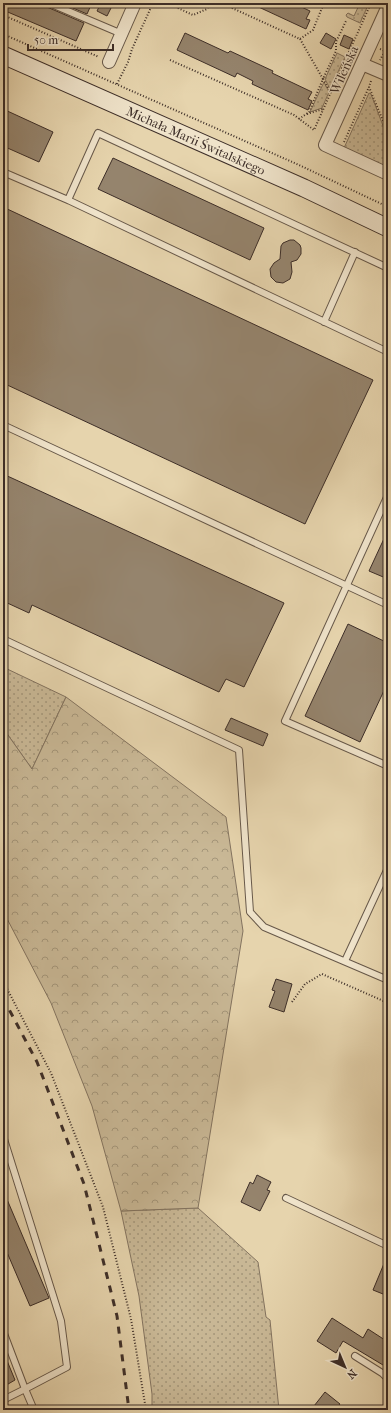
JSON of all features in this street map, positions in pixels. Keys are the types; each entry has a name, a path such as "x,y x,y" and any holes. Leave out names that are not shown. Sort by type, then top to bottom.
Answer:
{"main road":[{"name":"Michała Marii Świtalskiego","path":"3,55 304,188 388,228"}],"street":[{"path":"109,62 135,3"},
{"name":"Wileńska","path":"340,152 325,145 388,6"},
{"path":"362,64 388,75"},
{"path":"340,152 388,174"}],"lane":[{"path":"49,3 122,34"},
{"path":"68,200 98,133 388,268"},
{"path":"3,172 68,200 388,352"},
{"path":"324,322 355,252"},
{"path":"3,425 388,605"},
{"path":"388,495 285,721 388,766"},
{"path":"3,640 239,750 250,912 264,926 388,980"},
{"path":"345,961 388,868"},
{"path":"3,1136 61,1321 67,1367 3,1400"},
{"path":"286,1198 388,1246"},
{"path":"3,1330 34,1410"},
{"path":"355,1356 388,1379"}],"path":[{"path":"118,84 132,49 154,3"},
{"path":"168,3 193,15 207,10 210,3"},
{"path":"221,3 300,39 330,93"},
{"path":"300,39 313,30 324,3"},
{"path":"170,60 294,116 314,130 371,3"},
{"path":"3,15 109,62"},
{"path":"299,119 309,112 336,51 336,42 346,22"},
{"path":"3,34 299,165 388,208"},
{"path":"388,44 385,51 388,52"},
{"path":"340,152 369,87"},
{"path":"306,114 324,109"},
{"path":"292,1002 305,984 322,974 388,1003"},
{"path":"3,981 51,1073 103,1207 131,1319 146,1410"}],"green space":[{"path":"360,3 369,3 360,23 347,17 346,15 348,13 354,16"},
{"path":"337,53 345,57 330,89 325,79"},
{"path":"324,82 329,92 322,108 310,112"},
{"path":"369,93 371,94 388,139 388,169 344,148"},
{"path":"3,667 66,697 32,769 3,728"},
{"path":"66,697 226,817 243,931 198,1208 121,1211 92,1106 51,1003 3,911 3,728 32,769"},
{"path":"198,1208 258,1262 266,1317 270,1320 279,1410 152,1410 152,1394 139,1296 121,1211"}],"building":[{"path":"3,3 45,3 47,7 84,23 76,41 3,10"},
{"path":"61,3 92,3 87,14"},
{"path":"101,3 106,3 112,6 107,16 97,11"},
{"path":"250,3 293,3 310,11 306,19 310,20 306,29"},
{"path":"185,33 228,53 230,51 273,71 272,73 312,92 308,99 312,101 308,110 252,84 253,81 237,73 235,77 177,50"},
{"path":"326,33 336,39 331,49 320,43"},
{"path":"344,35 353,39 349,49 340,45"},
{"path":"3,109 53,132 39,162 3,146"},
{"path":"113,158 264,228 250,260 98,189"},
{"path":"3,207 373,380 305,524 3,383"},
{"path":"294,240 300,245 301,254 297,260 291,262 292,272 290,279 283,283 276,282 271,277 270,269 274,263 280,259 281,246 283,243"},
{"path":"3,474 284,603 244,687 226,679 219,692 32,605 29,613 3,601"},
{"path":"388,530 388,579 369,571"},
{"path":"348,624 388,643 388,682 360,742 305,716"},
{"path":"231,718 268,734 263,746 225,730"},
{"path":"276,979 292,984 284,1012 269,1007 275,991 272,990"},
{"path":"257,1175 271,1182 267,1190 270,1191 260,1211 241,1202 250,1182 253,1184"},
{"path":"3,1190 49,1298 30,1306 3,1243"},
{"path":"388,1254 388,1296 373,1290"},
{"path":"332,1318 363,1338 368,1329 388,1342 388,1368 343,1341 336,1353 317,1341"},
{"path":"3,1351 15,1380 3,1387"},
{"path":"325,1392 340,1404 335,1410 319,1410 314,1406"}],"railway":[{"path":"3,998 37,1062 84,1184 117,1316 129,1410"}]}
